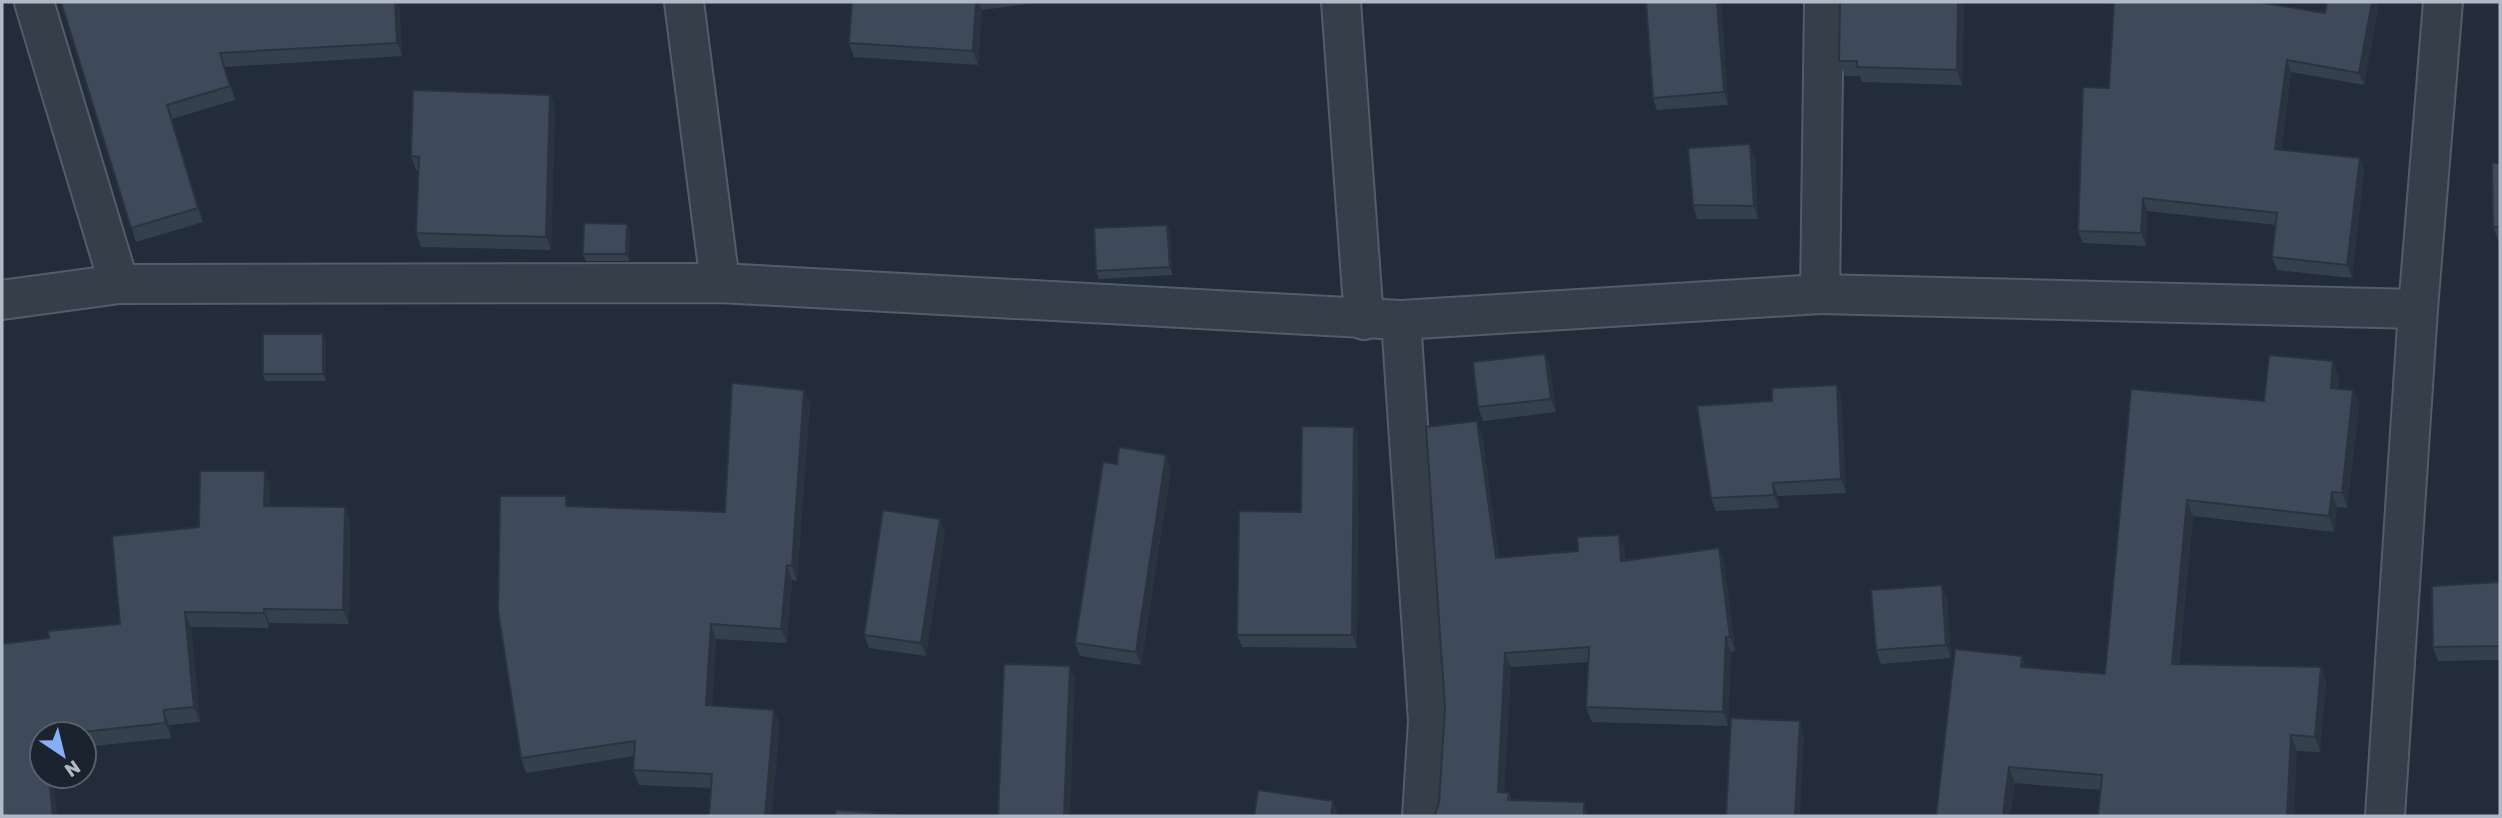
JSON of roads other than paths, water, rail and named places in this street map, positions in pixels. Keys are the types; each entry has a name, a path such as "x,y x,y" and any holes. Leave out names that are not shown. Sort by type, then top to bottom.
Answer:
{"street":[{"path":"34,2 120,284"},
{"path":"684,2 719,283"},
{"path":"1341,2 1382,320 1428,721 1422,816"},
{"path":"1820,294 1824,2"},
{"path":"2385,816 2418,309 2442,2"},
{"path":"2,300 120,284 719,283 1382,320 1820,294 2418,309"}]}
